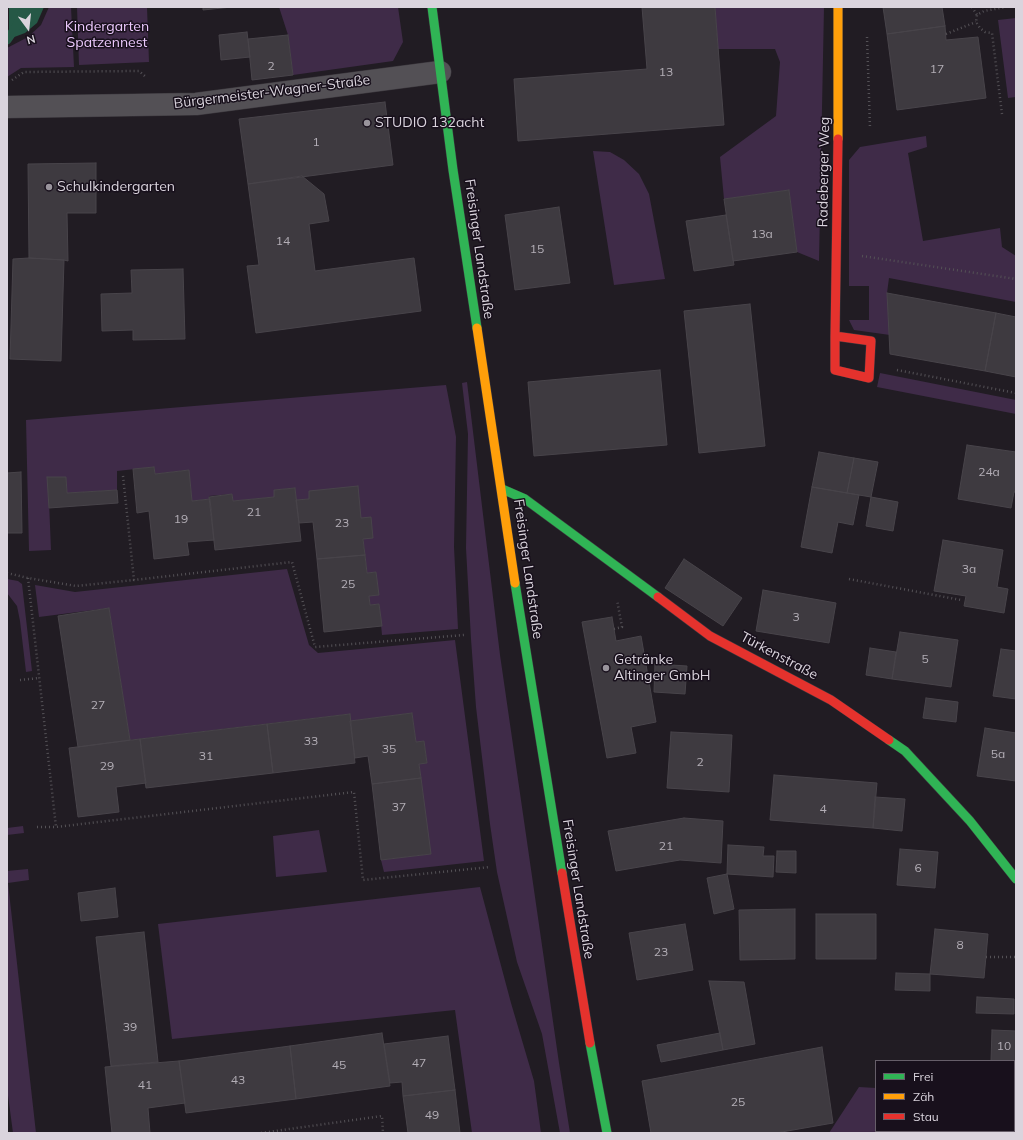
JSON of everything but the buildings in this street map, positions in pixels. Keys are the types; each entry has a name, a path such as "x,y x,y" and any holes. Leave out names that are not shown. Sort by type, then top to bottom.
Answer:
{"street":[{"name":"Freisinger Landstraße","path":"432,7 473,302 550,803 582,1000 607,1133"},
{"name":"Radeberger Weg","path":"838,7 835,370 869,378 871,364"},
{"name":"Bürgermeister-Wagner-Straße","path":"7,107 196,104 440,72"},
{"path":"835,336 871,341 871,364"},
{"name":"Türkenstraße","path":"502,489 525,499 710,636 831,700 905,751 970,821 1016,879"}],"path":[{"path":"972,7 977,15 976,22 980,28 985,32 992,33 1002,114"},
{"path":"977,15 984,11 1006,7"},
{"path":"946,34 976,22"},
{"path":"867,30 870,128"},
{"path":"837,252 1016,279"},
{"path":"871,364 1016,393"},
{"path":"123,476 134,580"},
{"path":"7,573 76,586 292,562 315,647 464,635"},
{"path":"28,578 56,827"},
{"path":"850,579 961,600"},
{"path":"614,629 622,627 616,597"},
{"path":"20,680 39,678"},
{"path":"36,827 56,827 354,792 363,880 490,867"},
{"path":"986,957 1016,957"},
{"path":"261,1133 382,1116 383,1133"}],"green space":[{"path":"49,7 71,7 74,67 21,68 7,77 7,48 28,37 41,25"},
{"name":"Kindergarten Spatzennest","path":"77,7 147,7 149,62 79,65"},
{"path":"279,7 398,7 403,42 393,61 293,75 288,35"},
{"path":"715,7 824,7 819,261 797,252 789,190 724,199 720,157 776,116 780,62 775,49 718,49"},
{"path":"1016,18 1016,97 1008,98 998,20"},
{"path":"926,136 927,147 908,153 923,241 1000,228 1002,247 1016,256 1016,302 889,278 887,293 890,335 854,330 849,320 869,320 869,286 849,286 849,160 860,147"},
{"path":"593,151 610,152 624,160 639,174 649,194 665,279 614,285"},
{"path":"880,373 1016,400 1016,414 877,387"},
{"path":"467,382 500,655 570,1133 560,1133 542,1034 517,962 497,872 490,824 476,707 466,548 468,434 462,383"},
{"path":"446,385 456,437 454,547 458,629 382,635 379,604 370,605 369,596 378,595 376,572 367,573 361,518 309,491 309,499 296,500 295,488 274,490 274,497 233,501 232,494 209,496 210,499 192,501 188,470 155,474 154,467 117,471 117,490 67,493 66,477 48,477 51,550 29,551 26,420"},
{"path":"287,569 309,645 318,653 455,640 484,861 384,872 381,860 430,854 419,764 427,763 424,741 416,742 412,713 350,721 349,714 130,740 109,608 39,617 35,585 75,592"},
{"path":"7,579 18,581 22,584 32,671 26,672 17,606 7,593"},
{"path":"23,826 24,833 7,835 7,828"},
{"path":"319,830 327,872 276,877 273,836"},
{"path":"28,869 29,880 8,883 36,1133 13,1133 7,1088 7,871"},
{"path":"480,887 511,1003 534,1081 541,1133 472,1133 455,1010 172,1039 158,924"},
{"path":"859,1087 875,1088 875,1132 1015,1132 1016,1092 1016,1133 829,1133"}],"shaded area":[{"path":"9,7 44,7 37,23 25,33 9,39"}],"waterway":[{"path":"7,40 16,27 25,7"}],"traffic: fast":[{"path":"432,7 453,170 477,328"},
{"path":"502,489 525,499 658,597"},
{"path":"515,583 562,873"},
{"path":"889,740 905,751 970,821 1016,879"},
{"path":"590,1043 607,1133"}],"traffic: slow":[{"path":"838,7 838,139"},
{"path":"477,328 515,583"}],"traffic: jam":[{"path":"835,336 871,341 869,378 835,370 835,336 838,139"},
{"path":"658,597 710,636 831,700 889,740"},
{"path":"562,873 590,1043"}],"place":[{"name":"STUDIO 132acht","path":"367,123"},
{"name":"Schulkindergarten","path":"49,187"},
{"name":"Getränke Altinger GmbH","path":"606,668"}]}
